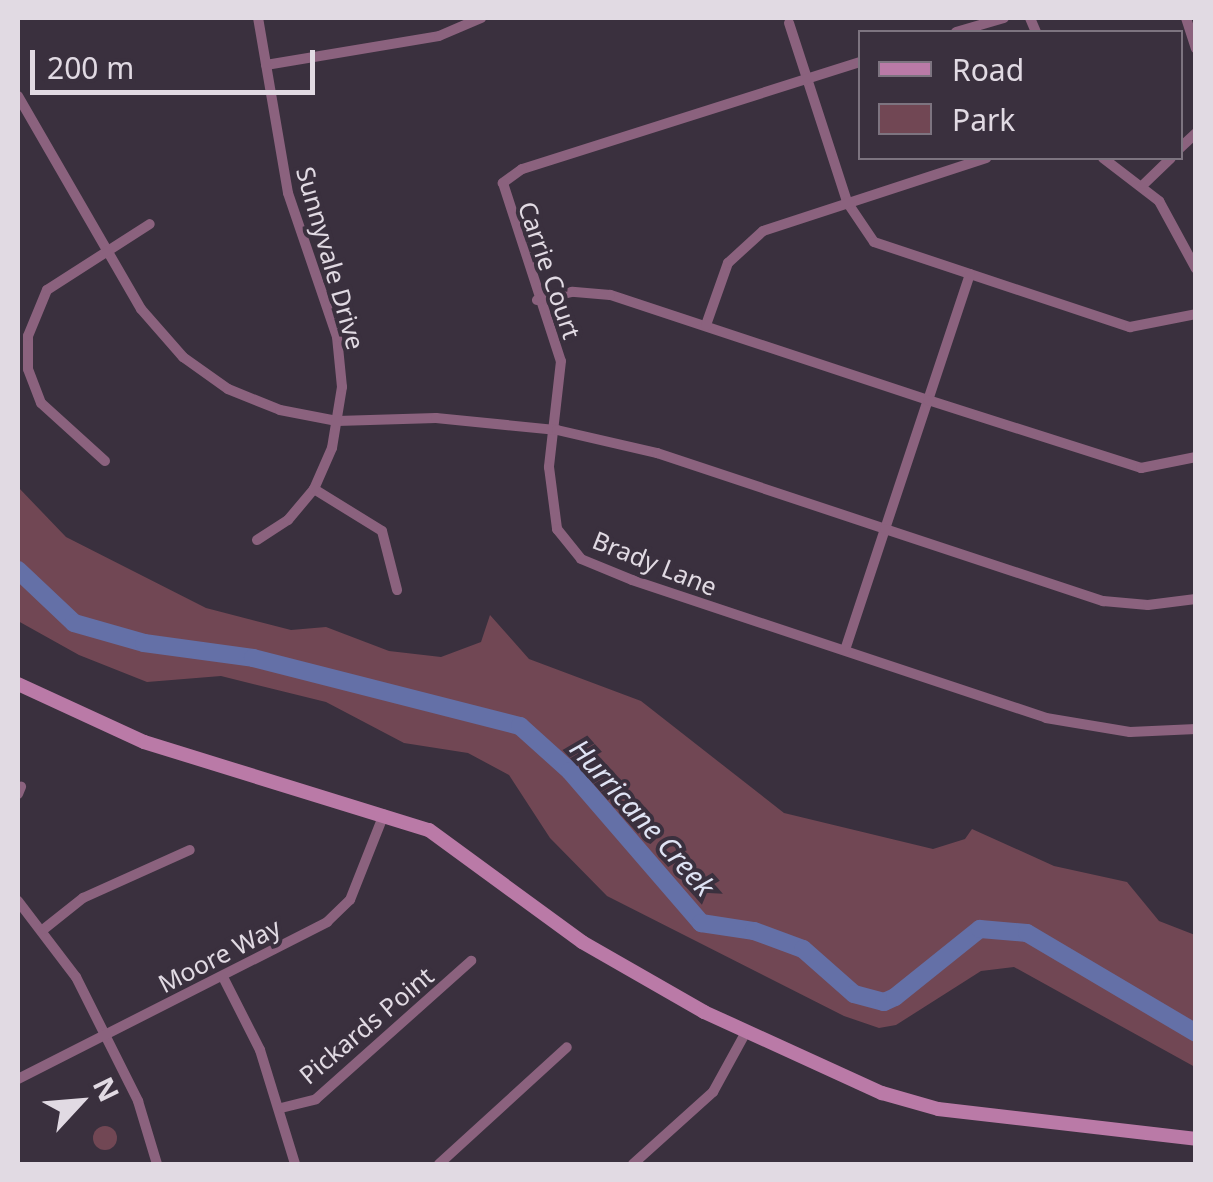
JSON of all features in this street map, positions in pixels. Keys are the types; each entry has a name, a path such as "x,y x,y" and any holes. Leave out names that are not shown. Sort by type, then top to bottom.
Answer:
{"main road":[{"path":"18,684 144,742 429,830 582,942 746,1032 882,1094 938,1109 1196,1138"}],"street":[{"name":"Sunnyvale Drive","path":"257,540 288,520 314,489 338,422 342,387 336,337 288,194 258,18"},
{"path":"266,65 439,36 481,18"},
{"path":"963,30 1004,18"},
{"path":"1186,18 1196,48"},
{"path":"789,23 847,202 874,242 1130,327 1196,314"},
{"path":"806,79 858,63"},
{"name":"Carrie Court","path":"556,430 561,362 537,300 503,184 522,169 806,79"},
{"path":"18,96 105,251 160,334 203,373 253,401 338,422 436,418 556,430 657,453 1103,601 1148,606 1196,599"},
{"path":"706,325 738,248 762,231 980,160"},
{"path":"1106,160 1144,184 1176,221 1196,269"},
{"path":"1144,184 1169,160"},
{"path":"104,461 41,403 26,351 32,319 47,290 150,224"},
{"path":"845,650 970,274"},
{"path":"537,300 572,292 610,295 1141,468 1196,457"},
{"name":"Brady Lane","path":"556,430 549,501 557,529 581,558 1046,718 1130,732 1196,729"},
{"path":"314,489 382,531 397,590"},
{"name":"Moore Way","path":"18,1078 327,922 350,900 384,814"},
{"path":"44,930 83,898 190,850"},
{"path":"18,901 44,930 104,1035 138,1101 157,1164"},
{"name":"Pickards Point","path":"280,1108 316,1099 471,961"},
{"path":"223,977 260,1050 295,1164"},
{"path":"633,1164 713,1091 746,1032"},
{"path":"439,1164 567,1048"}],"green space":[{"path":"18,487 66,537 206,608 291,630 326,627 389,651 441,657 481,642 490,615 529,659 641,701 784,813 933,849 965,839 972,829 1054,866 1127,882 1159,921 1195,935 1195,1067 1014,967 981,971 896,1025 879,1028 844,1016 607,896 550,838 509,775 468,753 404,743 326,702 221,676 147,682 79,655 18,621"},
{"path":"105,1126 117,1138 105,1150 93,1138"}],"waterway":[{"name":"Hurricane Creek","path":"18,570 74,623 144,643 253,658 520,726 570,771 701,923 754,931 803,949 854,994 884,1002 895,997 980,929 1027,933 1196,1033"}]}
